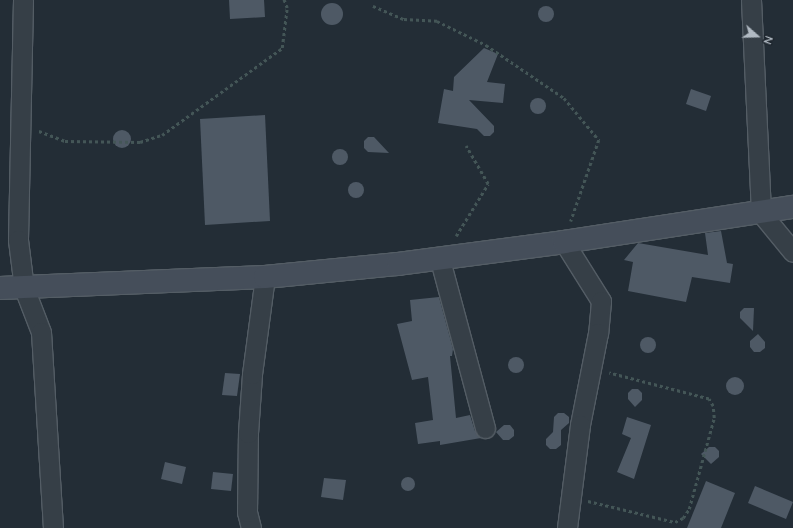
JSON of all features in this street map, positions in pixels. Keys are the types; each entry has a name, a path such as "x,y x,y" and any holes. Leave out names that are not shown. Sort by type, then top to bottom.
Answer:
{"street":[{"path":"23,0 18,240 24,288 40,332 54,528"},
{"path":"752,0 761,212 793,252"},
{"path":"0,288 265,277 440,260 793,207"},
{"path":"564,242 601,301 570,496 567,528"},
{"path":"440,260 485,428"},
{"path":"251,528 247,512 248,433 252,374 265,277"}],"path":[{"path":"21,125 65,142 140,142 162,135 282,48 287,8 284,0"},
{"path":"373,6 404,19 437,21 486,45 564,98 599,140 564,242"},
{"path":"440,260 488,184 466,146"},
{"path":"570,496 675,522 679,520 689,509 714,418 713,406 709,399 590,368"}],"building":[{"path":"229,0 264,0 265,17 230,19"},
{"path":"332,3 336,4 342,10 342,18 336,24 332,25 328,24 322,18 321,14 322,10 328,4"},
{"path":"546,6 553,11 554,14 549,21 546,22 539,17 538,14 543,7"},
{"path":"484,48 498,54 487,82 505,84 503,103 469,100 494,126 494,132 490,136 484,136 477,129 438,123 444,89 453,91 454,77"},
{"path":"691,89 711,96 706,111 686,104"},
{"path":"538,98 544,100 546,106 544,112 538,114 532,112 530,106 532,100"},
{"path":"265,115 270,221 205,225 200,119"},
{"path":"122,130 126,131 130,135 130,143 126,147 122,148 118,147 114,143 113,139 114,135 118,131"},
{"path":"368,137 374,137 389,153 368,152 364,148 364,141"},
{"path":"340,149 347,154 348,157 343,164 340,165 333,160 332,157 337,150"},
{"path":"356,182 363,187 364,190 359,197 356,198 349,193 348,190 353,183"},
{"path":"721,231 727,263 733,264 730,283 692,277 686,302 628,291 633,262 624,260 638,243 708,255 705,233"},
{"path":"439,297 453,349 452,356 450,356 456,418 470,415 475,431 481,438 440,445 440,441 418,444 415,423 433,420 428,377 412,380 397,324 412,321 410,300"},
{"path":"744,308 754,308 753,331 740,318 740,312"},
{"path":"758,334 765,342 765,348 760,352 754,352 750,347 750,341"},
{"path":"648,337 655,342 656,345 651,352 648,353 641,348 640,345 645,338"},
{"path":"516,357 523,362 524,365 519,372 516,373 509,368 508,365 513,358"},
{"path":"225,373 240,374 237,396 222,395"},
{"path":"735,377 741,380 744,386 741,392 735,395 729,392 726,386 729,380"},
{"path":"632,389 638,389 642,393 642,400 635,407 628,399 628,393"},
{"path":"558,413 564,413 569,417 569,423 561,430 561,445 556,449 550,449 546,445 546,439 553,432 554,417"},
{"path":"627,417 651,425 634,479 617,472 631,438 622,434"},
{"path":"504,425 510,425 514,430 514,436 509,440 503,440 496,432"},
{"path":"709,447 715,447 719,451 719,457 711,464 701,454"},
{"path":"165,462 186,467 182,484 161,479"},
{"path":"213,472 233,474 231,491 211,489"},
{"path":"405,477 411,477 415,481 415,487 411,491 405,491 401,487 401,481"},
{"path":"324,478 346,480 343,500 321,497"},
{"path":"706,481 735,493 721,528 687,528"},
{"path":"755,486 793,502 786,519 748,503"}]}
